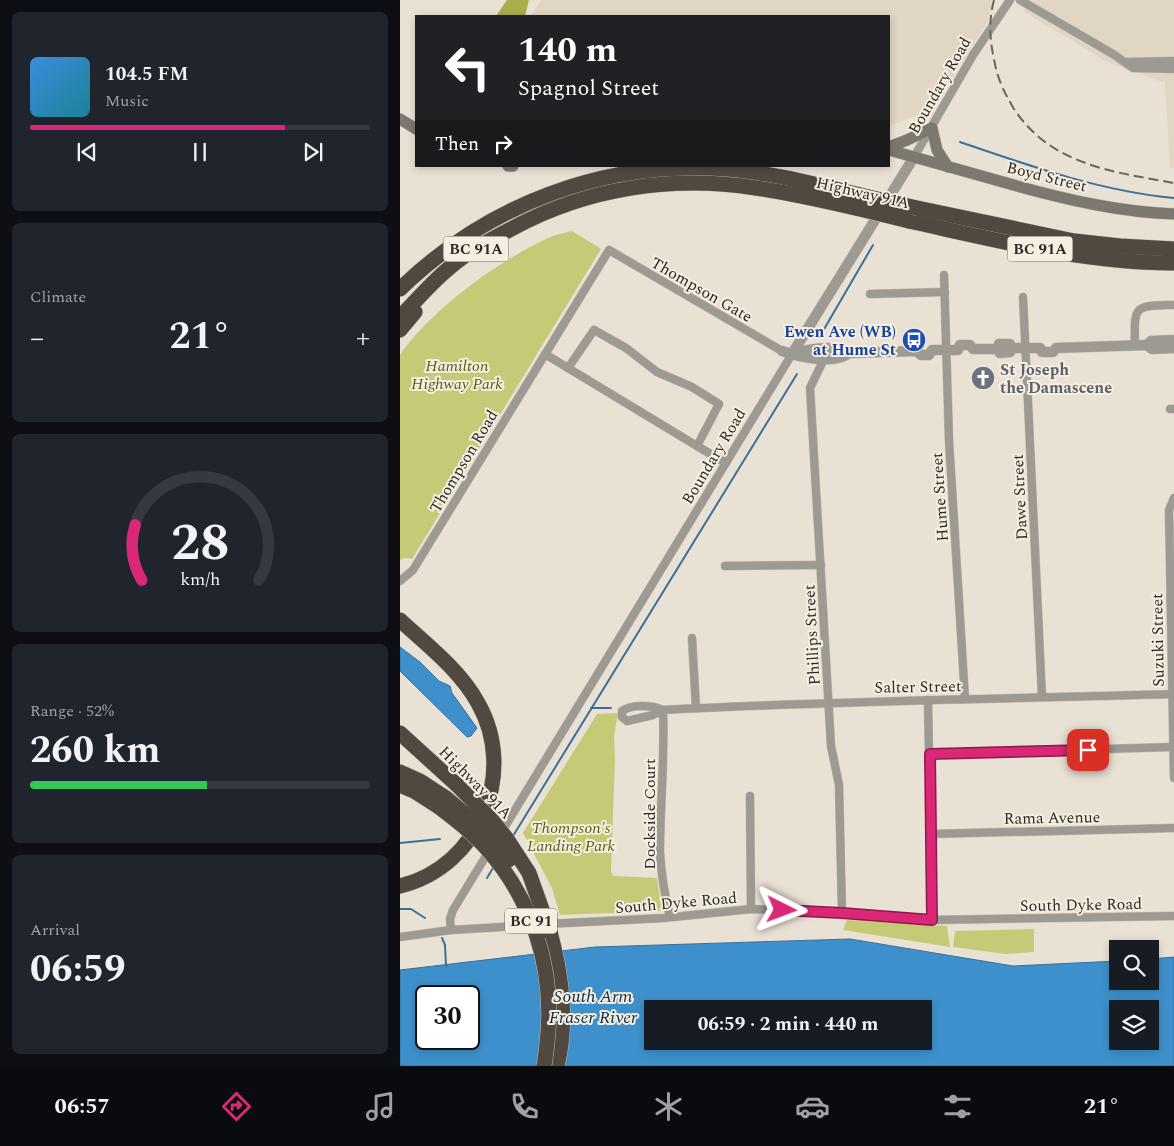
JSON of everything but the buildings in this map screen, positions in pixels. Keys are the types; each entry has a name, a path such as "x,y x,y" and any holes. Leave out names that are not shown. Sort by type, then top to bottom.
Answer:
{"highway":[{"name":"Highway 91A","path":"400,289 419,270 446,249 481,226 540,197 568,187 613,176 661,169 728,169 788,178 864,203"},
{"name":"Highway 91A","path":"400,317 449,268 486,242 538,214 602,194 643,186 682,182 757,188 864,203 1067,254 1126,261 1174,263"},
{"path":"400,330 421,305 456,273 492,248 566,204"},
{"name":"Highway 91A","path":"913,214 1074,241 1174,249"},
{"path":"400,620 454,670 478,702 492,740 494,764 488,804 484,816 469,840 446,863 434,871 413,882 400,886"},
{"name":"Highway 91A","path":"400,733 491,819 529,873 545,916"},
{"name":"BC 91","path":"400,772 420,782 443,802 489,851 511,881 537,934 543,954 549,989 544,1066"},
{"name":"BC 91","path":"400,785 443,802 481,827 499,846 545,916 556,954 562,987 563,1024 557,1066"}],"main road":[{"path":"400,119 415,127"},
{"path":"890,148 932,128 937,150 948,167"},
{"name":"Boyd Street","path":"890,148 948,167 1067,199 1118,208 1174,214"}],"street":[{"name":"Boundary Road","path":"450,930 450,919 453,910 726,462 787,352 809,327 932,128 973,55 1010,0"},
{"path":"1020,0 1126,62 1133,68 1174,68"},
{"path":"1126,62 1174,61"},
{"name":"Thompson Gate","path":"609,250 787,352"},
{"name":"Thompson Road","path":"400,581 413,570 609,250"},
{"name":"Hume Street","path":"944,275 949,440 965,699"},
{"path":"870,294 945,292"},
{"name":"Dawe Street","path":"1023,297 1042,696"},
{"path":"1135,346 1134,320 1138,310 1144,306 1174,305"},
{"path":"809,327 809,341 815,350"},
{"path":"568,368 594,330 626,348 657,372 692,387 719,404 697,446"},
{"path":"1147,345 1151,340 1174,340"},
{"path":"787,352 842,349 849,353 917,351 921,355 929,355 932,350 958,350 960,355 970,354 973,349 997,349 1000,353 1010,352 1012,348 1040,348 1042,352 1053,352 1056,348 1147,345 1152,349 1174,348"},
{"path":"787,352 824,359 844,358 849,353"},
{"path":"544,354 726,462"},
{"name":"Phillips Street","path":"824,359 810,388 831,746 839,785 842,913"},
{"name":"Suzuki Street","path":"1174,501 1169,510 1174,778"},
{"path":"726,566 821,565"},
{"path":"692,638 696,708"},
{"name":"Salter Street","path":"663,710 829,702 1173,694"},
{"path":"928,700 932,920"},
{"name":"Dockside Court","path":"663,710 664,761 660,853 663,888 670,917"},
{"path":"930,754 1173,747"},
{"path":"750,796 751,909"},
{"name":"Rama Avenue","path":"930,834 1174,828"},
{"name":"South Dyke Road","path":"400,937 450,930 670,917 751,909 842,913 932,920 1174,916"}],"shaded area":[{"path":"507,0 529,0 525,15 497,15"},
{"path":"541,0 992,0 988,21 932,109 890,126 890,15 532,15"},
{"path":"1030,0 1174,0 1174,168 1170,168 1165,83 1107,62 1023,11"}],"green space":[{"name":"Hamilton Highway Park","path":"572,231 601,249 412,559 405,558 400,560 400,355 429,321 486,274 507,260 546,239"},
{"name":"Thompson's Landing Park","path":"618,713 614,736 615,760 611,871 613,876 657,878 662,911 560,915 552,888 523,833 597,714"},
{"path":"847,920 947,926 950,947 843,930"},
{"path":"1034,929 1034,952 1006,954 953,947 955,931"}],"water":[{"path":"400,647 420,662 439,681 450,686 452,693 477,728 471,736 467,737 400,671"},
{"name":"South Arm Fraser River","path":"850,939 1013,966 1109,961 1109,990 1159,990 1159,958 1174,957 1174,1066 400,1066 400,970 595,947"}],"waterway":[{"path":"960,142 1092,184 1146,195 1174,198"},
{"path":"823,331 873,245"},
{"path":"513,836 797,374"},
{"path":"591,708 611,708"},
{"path":"400,843 440,839"},
{"path":"487,878 493,868"},
{"path":"400,909 411,909 425,918"},
{"path":"442,938 445,945 446,966"}],"railway":[{"path":"994,0 990,32 996,70 1002,87 1014,109 1029,128 1046,143 1085,163 1128,175 1174,183"}],"place":[{"name":"Ewen Ave (WB) at Hume St","path":"914,340"},
{"name":"St Joseph the Damascene","path":"983,378"}],"route":[{"path":"782,910 932,920 930,754 1088,750"}]}
